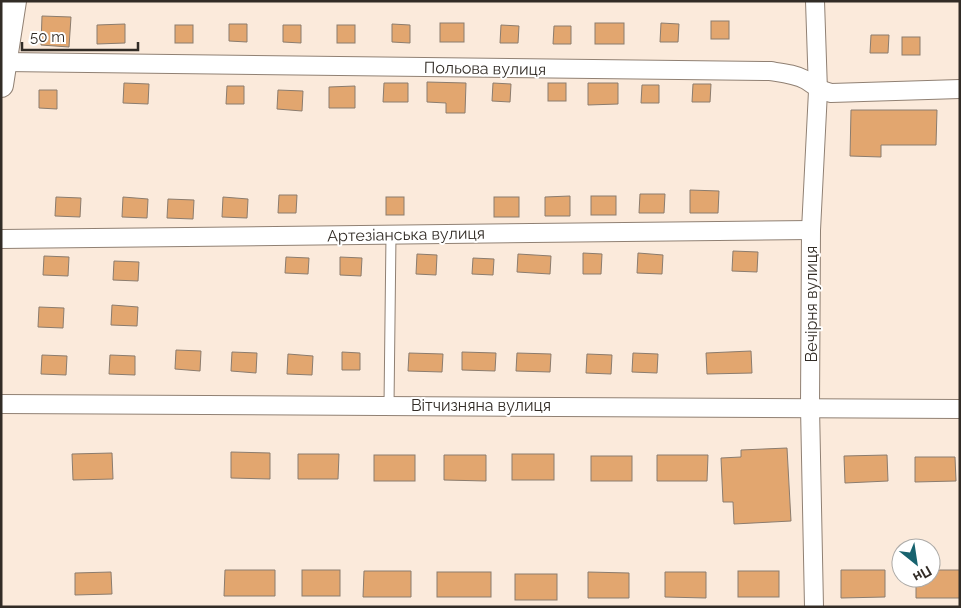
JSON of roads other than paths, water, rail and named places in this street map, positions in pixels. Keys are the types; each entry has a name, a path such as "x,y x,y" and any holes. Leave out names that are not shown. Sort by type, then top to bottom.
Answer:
{"main road":[{"path":"3,73 14,1"}],"street":[{"name":"Вечірня вулиця","path":"814,607 810,407 811,230 818,91 815,1"},
{"name":"Польова вулиця","path":"3,73 770,71 795,76 808,81 818,91"},
{"path":"818,91 831,93 960,89"},
{"name":"Артезіанська вулиця","path":"1,239 811,230"},
{"name":"Вітчизняна вулиця","path":"1,404 960,409"}],"lane":[{"path":"390,405 391,235"}]}
